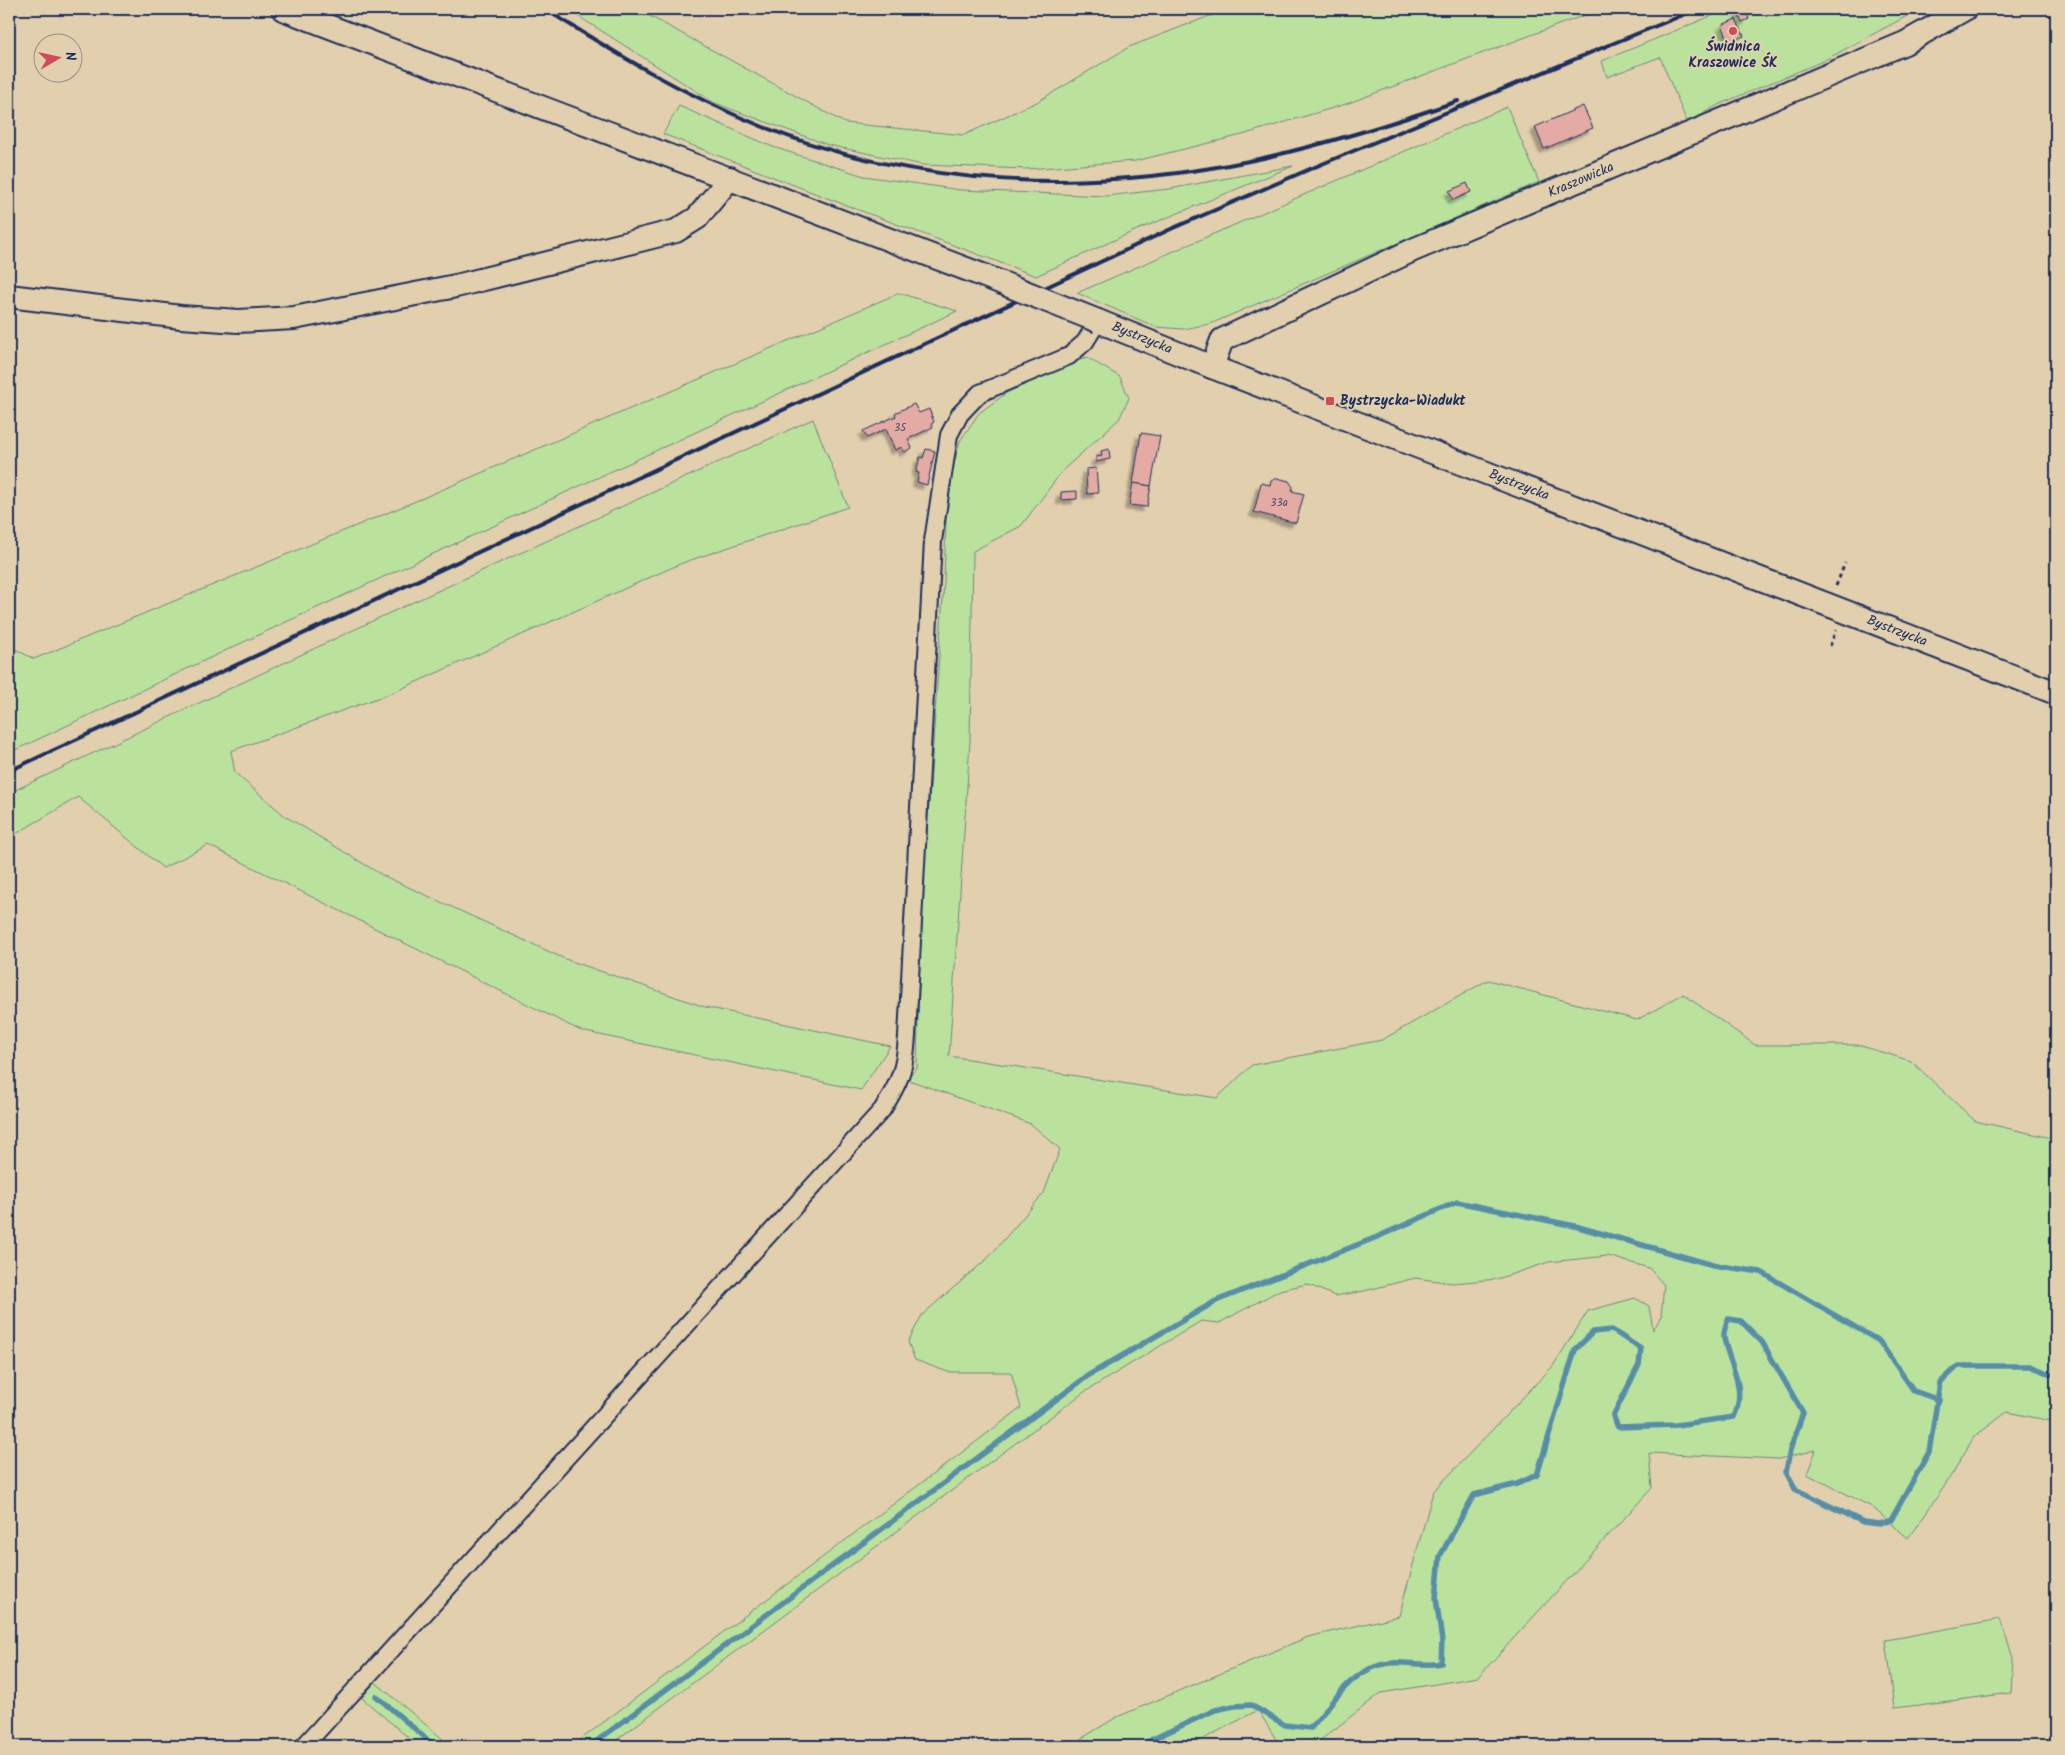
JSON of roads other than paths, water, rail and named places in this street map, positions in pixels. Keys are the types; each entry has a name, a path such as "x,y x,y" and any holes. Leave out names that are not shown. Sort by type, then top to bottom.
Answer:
{"street":[{"name":"Bystrzycka","path":"283,9 982,275 1212,367 2056,693"},
{"name":"Kraszowicka","path":"1212,367 1222,340 1413,250 1905,43 1965,9"},
{"path":"9,296 190,318 238,321 294,318 456,286 676,230 697,218 730,178"},
{"path":"304,1746 882,1110 899,1085 905,1061 908,1036 933,541 949,435 960,414 980,393 1069,356 1085,342 1098,321"}],"waterway":[{"path":"590,1746 1089,1375 1216,1301 1377,1237 1457,1202 1575,1226 1713,1265 1761,1272 1879,1341 1914,1391 1939,1400"},
{"path":"1138,1746 1215,1710 1234,1706 1251,1705 1285,1725 1311,1728 1345,1687 1365,1671 1390,1663 1441,1663 1442,1641 1436,1598 1440,1556 1474,1495 1517,1484 1537,1475 1575,1350 1593,1332 1612,1330 1641,1349 1639,1365 1613,1416 1618,1427 1676,1425 1734,1417 1738,1406 1738,1386 1724,1334 1728,1319 1741,1321 1762,1342 1803,1413 1790,1450 1786,1472 1795,1489 1863,1522 1880,1524 1891,1520 1929,1452 1940,1383 1958,1366 2030,1366 2056,1376"},
{"path":"376,1696 435,1746"}],"railway":[{"path":"545,9 677,87 761,126 820,147 881,163 943,173 1005,179 1068,181 1130,178 1192,171 1306,148 1458,101"},
{"path":"1604,47 1698,9"},
{"path":"9,771 1171,229 1609,45"}],"place":[{"name":"Świdnica Kraszowice ŚK","path":"1733,31"},
{"name":"Bystrzycka-Wiadukt","path":"1330,401"}]}
